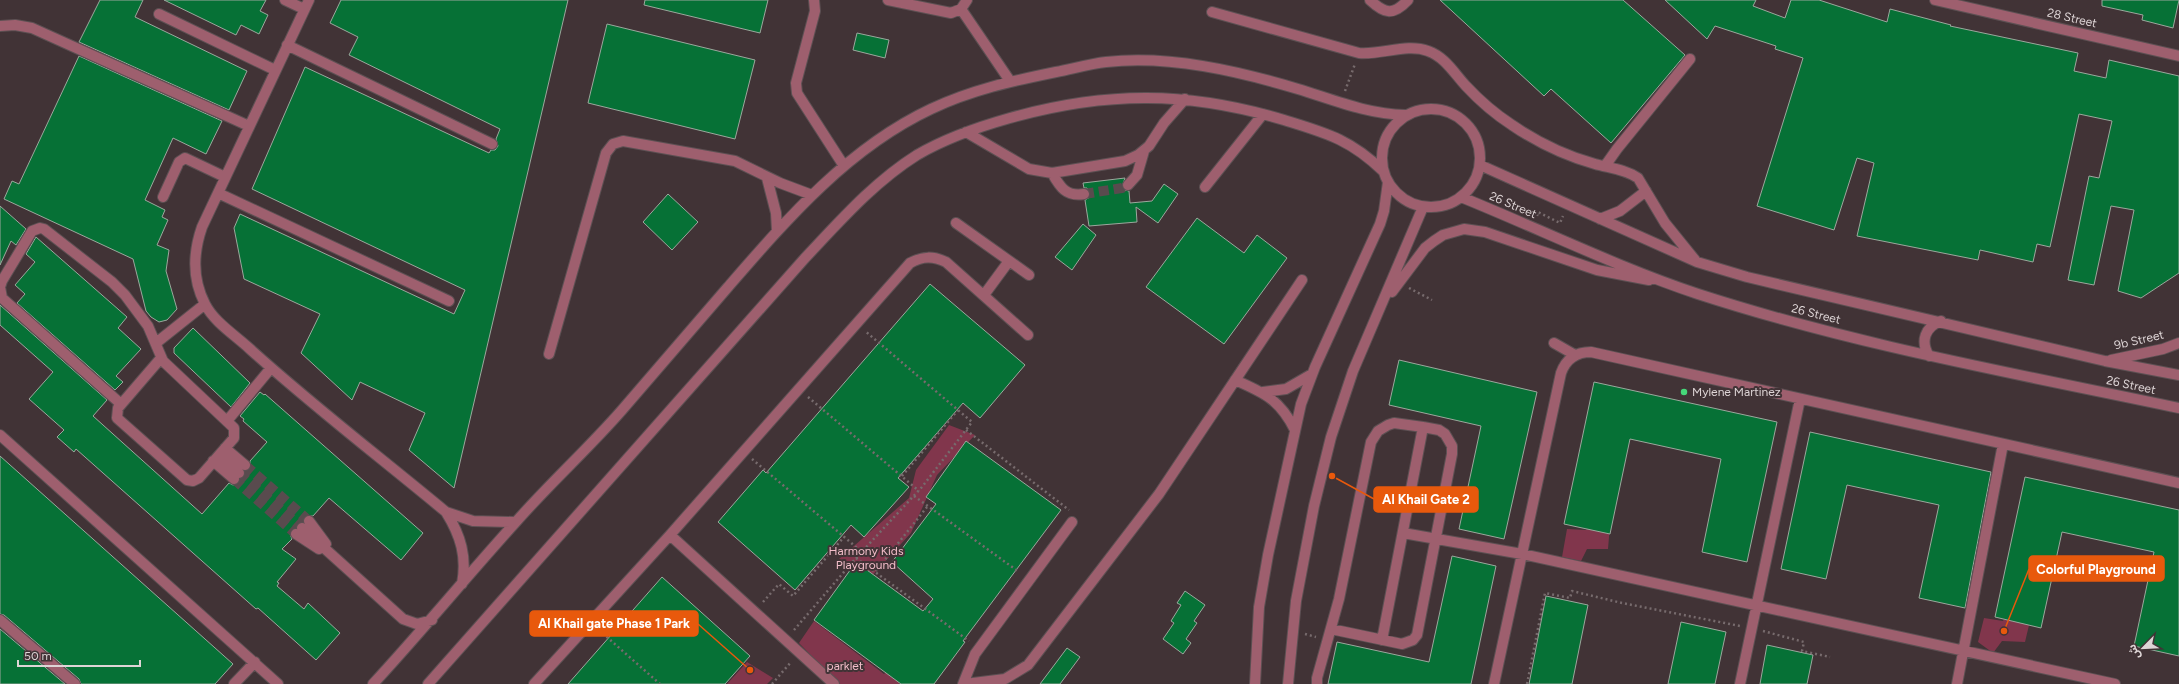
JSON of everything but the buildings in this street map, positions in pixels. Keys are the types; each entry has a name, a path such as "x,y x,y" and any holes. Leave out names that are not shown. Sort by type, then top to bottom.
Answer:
{"street":[{"path":"285,0 307,5 225,177 196,243 196,274 205,304 212,314 271,368 446,512 454,525 463,552 465,567 462,584"},
{"path":"814,0 815,11 796,83 796,93 844,166"},
{"path":"888,0 945,13 951,13 961,9 967,0"},
{"path":"1370,0 1382,10 1387,12 1397,10 1408,0"},
{"name":"28 Street","path":"1935,0 2179,56"},
{"path":"961,9 1010,81"},
{"path":"1212,12 1359,53 1382,53 1412,48 1428,51 1441,58 1472,91 1512,126 1538,141 1566,154 1631,173 1643,184 1665,223 1697,262"},
{"path":"159,14 275,70"},
{"path":"0,26 15,25 32,28 249,126"},
{"path":"287,45 492,144"},
{"path":"1605,166 1617,149 1690,60"},
{"path":"373,684 432,620 515,522 619,414 777,231 812,195 844,166 894,130 929,110 970,92 1010,81 1108,62 1158,62 1197,66 1232,72 1279,84 1382,115 1405,115"},
{"path":"428,684 805,258 845,215 892,172 918,155 966,132 1038,110 1086,100 1136,97 1185,99 1263,114 1323,132 1350,144 1365,153 1383,171"},
{"path":"1128,185 1137,174 1144,151 1185,99"},
{"path":"1435,108 1450,112 1464,121 1474,134 1479,149 1480,165 1473,183 1461,197 1443,206 1424,207 1408,202 1395,192 1383,171 1381,158 1383,145 1387,134 1395,124 1405,115 1419,109 1435,108"},
{"path":"1205,186 1263,114"},
{"path":"966,132 1029,169 1052,173 1124,161 1144,151"},
{"path":"549,354 606,153 613,144 623,141 735,161 767,178 812,195"},
{"path":"163,197 179,162 185,158 225,177"},
{"name":"26 Street","path":"1480,165 1697,262 1777,285 1941,321 2105,361 2179,375"},
{"path":"1052,173 1062,190 1074,194 1084,194"},
{"path":"767,178 776,213 777,231"},
{"path":"1255,684 1259,607 1268,555 1301,404 1312,374 1380,224 1384,211 1388,182"},
{"path":"1600,219 1620,211 1646,191"},
{"path":"218,193 449,301"},
{"name":"26 Street","path":"1461,197 1663,281 1767,315 1929,356 2179,408"},
{"path":"1288,684 1296,602 1314,506 1331,437 1353,371 1424,207"},
{"path":"956,223 1029,275"},
{"path":"121,404 2,298 0,287 2,281 32,231 40,228 44,230 112,282 138,310 156,343 161,358 234,428 235,435 197,480 186,480 120,422 116,413 121,404 161,358"},
{"path":"1383,303 1425,248 1443,235 1464,229 1486,232 1608,272 1663,281"},
{"path":"534,684 670,536 904,268 910,263 932,257 946,262 1028,335"},
{"path":"984,295 1009,261"},
{"path":"1072,522 979,648 970,664 964,684 1005,678 1028,665 1154,500 1302,280"},
{"path":"156,343 205,304"},
{"path":"1929,356 1926,350 1924,338 1930,327 1941,321"},
{"name":"9b Street","path":"2105,361 2163,349 2179,343"},
{"path":"1554,344 1575,355"},
{"path":"1494,684 1561,373 1568,360 1575,355 1591,352 2179,482"},
{"path":"227,421 271,368"},
{"path":"1264,392 1286,388 1312,374"},
{"path":"1235,380 1264,392 1282,408 1295,430"},
{"path":"1740,684 1800,399"},
{"path":"1317,684 1317,678 1331,629 1371,442 1378,431 1394,423 1439,430 1445,434 1452,446 1417,636 1408,643 1382,640 1331,629"},
{"path":"1382,640 1424,427"},
{"path":"0,435 278,684"},
{"path":"1957,684 1965,650 2003,444"},
{"path":"219,455 239,472 219,455"},
{"path":"446,512 473,521 515,522"},
{"path":"332,555 313,546 302,528 332,555 403,619 417,624 432,620"},
{"path":"1403,533 1522,554 2115,684"},
{"path":"670,536 834,684"},
{"path":"0,620 75,684"},
{"path":"234,684 255,662"}],"path":[{"path":"1398,283 1432,300"},
{"path":"786,640 856,558 919,491 972,422 856,323"},
{"path":"799,389 919,491"},
{"path":"902,476 958,410"},
{"path":"966,430 1076,516 1072,522"},
{"path":"743,452 862,552"},
{"path":"914,496 927,507 1030,579"},
{"path":"876,571 927,507"},
{"path":"755,612 779,584 793,596 844,537"},
{"path":"856,558 876,571 979,648"},
{"path":"1527,684 1545,593 1570,598 1572,591 1622,603 1752,629 1804,642 1802,651 1830,657"},
{"path":"590,623 660,684"},
{"path":"1292,631 1328,640"},
{"path":"772,684 800,652"}],"green space":[{"name":"Harmony Kids Playground","path":"949,425 975,435 937,475 911,533 868,580 839,559 909,498 916,470"},
{"path":"1593,521 1610,525 1608,549 1587,549 1581,561 1562,557 1567,529 1586,530"},
{"path":"2008,610 2030,621 2025,642 2002,641 1993,653 1978,642 1984,618 2003,621"},
{"name":"parklet","path":"814,621 884,674 888,671 900,684 838,684 799,643"},
{"path":"747,662 773,678 767,684 727,684"}],"tunnel":[{"path":"1084,194 1122,188 1128,185"},
{"path":"245,465 309,521"},
{"path":"239,473 302,528"},
{"path":"234,479 296,534"}],"place":[{"name":"Mylene Martinez","path":"1684,392"},
{"name":"Al Khail Gate 2","path":"1332,476"},
{"name":"Colorful Playground","path":"2004,631"},
{"name":"Al Khail gate Phase 1 Park","path":"750,670"}]}
